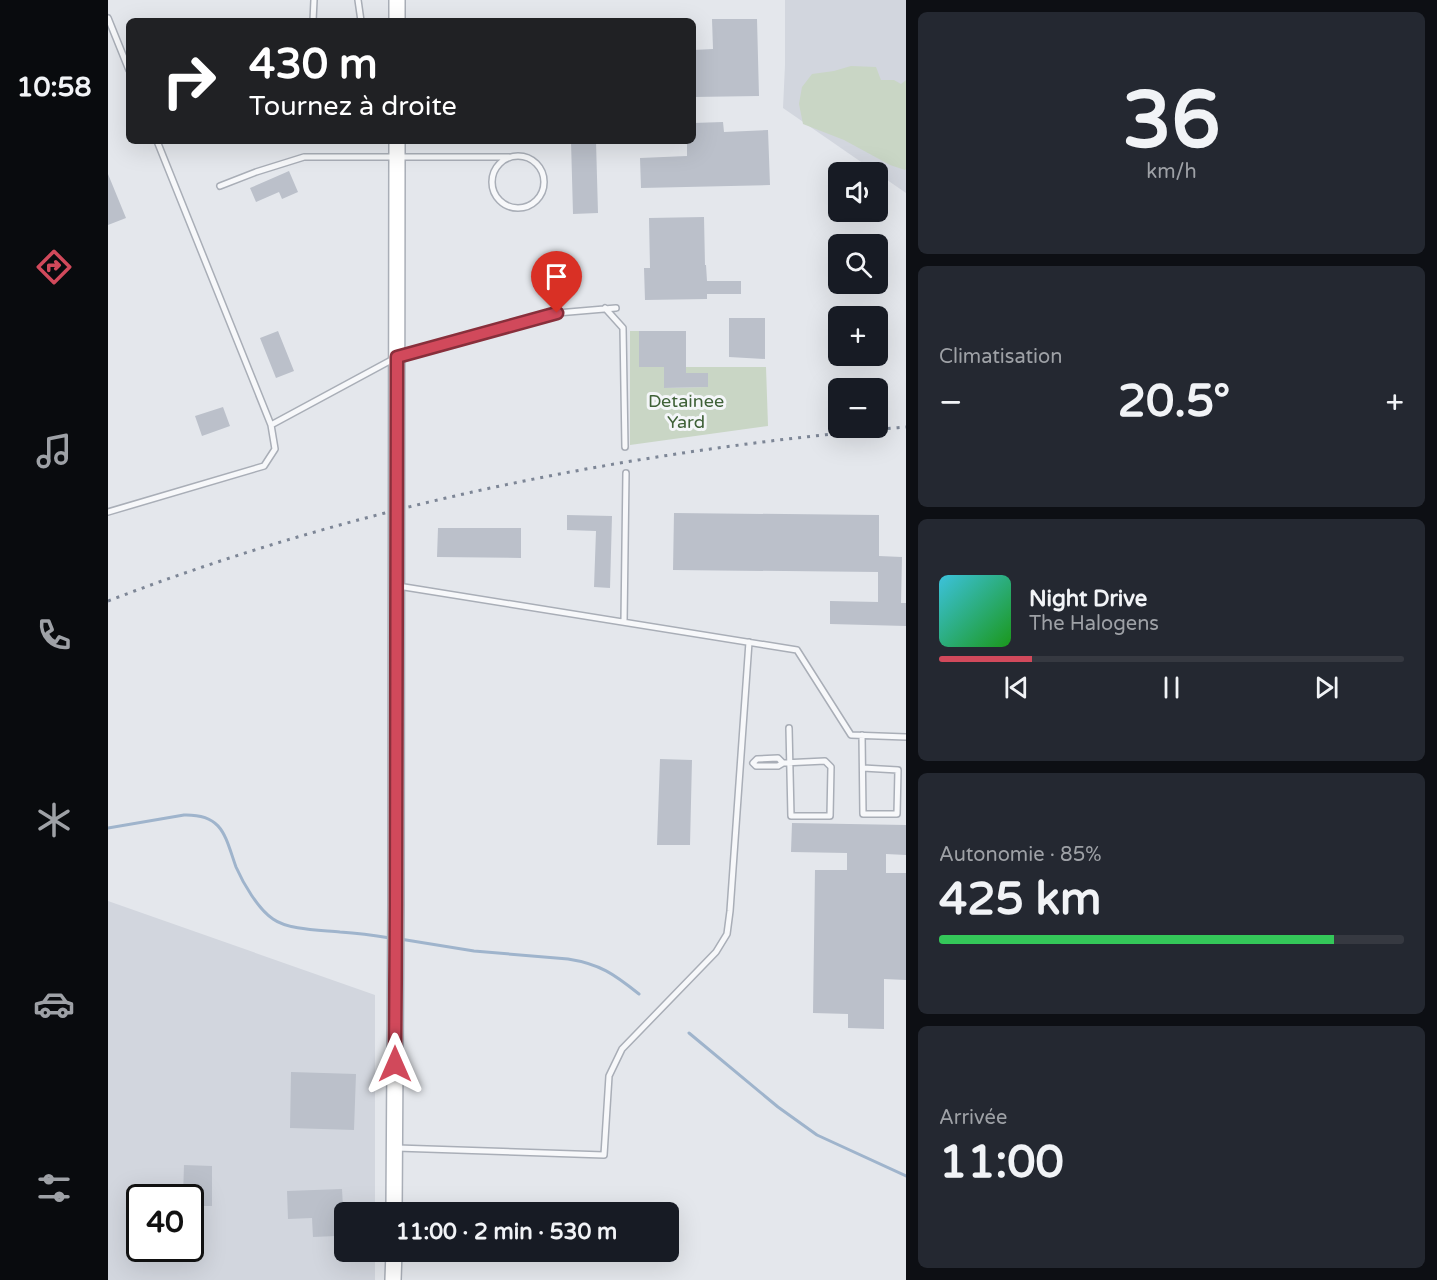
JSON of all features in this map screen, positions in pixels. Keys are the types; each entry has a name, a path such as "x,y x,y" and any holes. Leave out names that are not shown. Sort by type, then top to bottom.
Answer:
{"street":[{"path":"397,0 397,18"},
{"path":"394,1202 397,144"},
{"path":"393,1280 394,1262"}],"lane":[{"path":"313,18 314,0"},
{"path":"358,0 361,18"},
{"path":"108,18 126,63"},
{"path":"108,512 264,466 275,449 271,425 158,144"},
{"path":"220,186 304,157 509,157 517,155 533,160 543,174 543,191 539,198 524,208 506,206 493,193 492,175 501,161 509,157"},
{"path":"605,308 623,328 625,447"},
{"path":"271,425 397,357 557,313 616,308"},
{"path":"624,622 626,473"},
{"path":"396,585 797,650 851,735 906,736"},
{"path":"395,1148 604,1155 609,1076 622,1048 717,952 727,934 749,642"},
{"path":"741,762 753,763 757,759 778,758 783,763 790,764 825,761 831,768 830,816 791,816 790,764 789,728"},
{"path":"862,735 862,768 863,814 897,814 898,770 862,768"}],"shaded area":[{"path":"785,0 906,0 906,193 888,181 888,162 861,162 783,108"},
{"path":"108,901 375,995 375,1202 334,1202 334,1262 375,1262 375,1280 108,1280"}],"green space":[{"path":"851,66 876,67 881,80 894,80 901,84 906,80 905,170 890,165 844,140 803,124 799,104 802,87 812,74"},
{"name":"Detainee Yard","path":"630,331 639,331 639,366 664,367 665,388 708,387 707,373 669,373 668,367 766,367 768,426 630,445"}],"building":[{"path":"712,19 757,19 759,96 696,97 696,50 713,49"},
{"path":"723,122 724,132 768,130 770,185 641,188 640,158 687,156 687,144 696,144 696,123"},
{"path":"571,144 596,144 598,213 573,214"},
{"path":"289,171 298,192 282,199 279,192 256,202 250,188"},
{"path":"108,174 126,218 108,225"},
{"path":"704,217 707,281 741,281 741,294 707,294 707,299 645,300 644,268 650,268 649,218"},
{"path":"729,318 765,318 765,359 729,357"},
{"path":"278,331 294,371 276,378 260,338"},
{"path":"639,331 686,331 686,373 708,373 708,387 664,388 664,367 639,367"},
{"path":"223,407 230,426 202,436 195,416"},
{"path":"674,513 879,515 879,556 902,557 901,603 906,603 906,626 830,624 830,601 878,602 878,572 673,570"},
{"path":"567,515 612,516 610,588 594,587 596,531 567,530"},
{"path":"438,528 521,528 521,558 437,557"},
{"path":"660,759 692,760 690,845 657,845"},
{"path":"792,823 906,825 906,855 886,854 886,873 906,873 906,980 884,979 884,1029 848,1028 848,1014 813,1013 815,870 847,870 847,853 791,852"},
{"path":"291,1072 356,1074 354,1130 290,1128"},
{"path":"184,1165 212,1166 212,1206 204,1206 204,1184 183,1184"},
{"path":"342,1189 343,1202 334,1202 334,1236 313,1237 312,1218 288,1219 287,1191"}],"waterway":[{"path":"108,828 184,815 207,818 221,829 247,888 267,915 279,923 314,930 390,938"},
{"path":"400,939 474,951 579,961 606,971 639,994"},
{"path":"689,1033 778,1107 817,1135 906,1176"}],"railway":[{"path":"108,601 204,566 302,536 401,509 501,486 601,466 702,450 906,427"}],"route":[{"path":"395,1064 397,357 557,313"}]}
